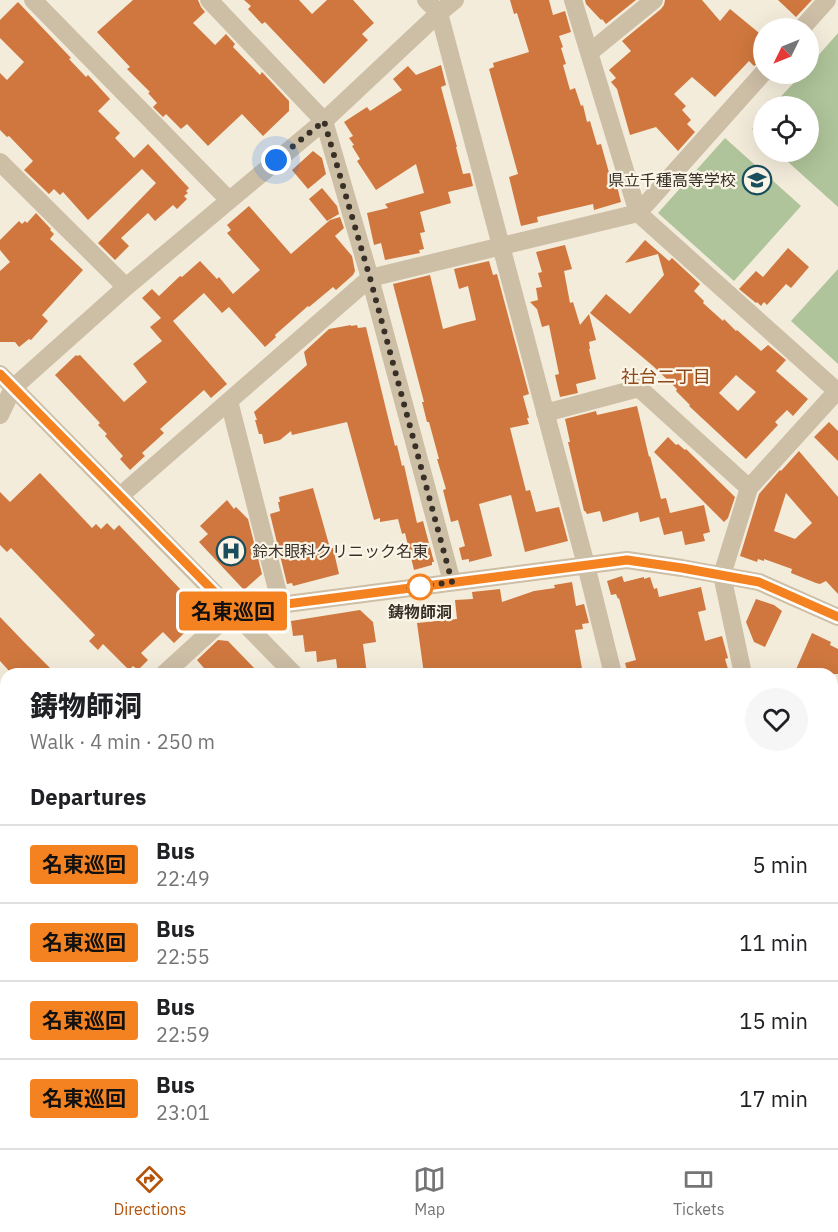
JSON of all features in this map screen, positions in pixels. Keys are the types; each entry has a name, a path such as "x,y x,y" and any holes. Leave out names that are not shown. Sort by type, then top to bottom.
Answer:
{"street":[{"path":"33,0 229,200"},
{"path":"209,0 324,121 370,278 452,582"},
{"path":"0,415 14,388 126,287 324,121 433,7 455,0"},
{"path":"573,0 638,213 837,391 749,488 722,575 742,668"},
{"path":"589,53 654,0"},
{"path":"811,18 827,0"},
{"path":"433,7 501,246 612,668"},
{"path":"120,496 370,278 638,213 753,84"},
{"path":"0,162 126,287"},
{"path":"0,374 288,668"},
{"path":"545,412 639,388 749,488"},
{"path":"229,401 281,605"},
{"path":"171,668 233,611 627,560 759,582 838,617"}],"green space":[{"path":"838,33 838,207 788,162 819,162 819,96 781,96 793,84 819,84 819,55"},
{"path":"725,138 801,206 734,281 658,213"},
{"path":"838,269 838,364 791,321"}],"building":[{"path":"133,0 198,0 205,12 193,23 215,45 226,34 235,44 233,47 260,75 262,72 289,101 289,111 263,136 242,114 208,146 187,124 181,129 166,114 163,117 153,107 157,103 148,93 150,92 127,69 130,67 97,32"},
{"path":"244,0 299,0 312,14 327,0 353,0 374,23 362,34 368,40 324,84 265,22 262,24 248,9 251,6"},
{"path":"510,0 549,0 553,15 565,11 571,32 559,36 566,64 563,65 570,90 575,88 581,106 583,105 587,122 590,121 597,145 601,144 613,187 617,186 621,202 594,210 593,204 537,217 538,222 521,226 509,177 518,174 489,69 494,67 493,63 529,52 517,13 514,14"},
{"path":"585,0 636,0 606,24 586,4"},
{"path":"665,0 702,0 720,21 730,9 753,28 753,65 749,61 715,97 692,77 674,94 686,106 682,110 691,120 687,124 695,132 678,151 656,127 630,135 617,89 611,82 616,78 609,70 631,51 622,41 664,5"},
{"path":"778,0 812,0 796,17"},
{"path":"18,2 86,77 88,75 110,99 98,111 120,133 115,138 134,158 148,144 189,188 186,191 188,193 184,196 187,199 177,209 173,205 155,221 148,213 121,238 129,246 115,260 98,243 156,183 142,169 88,220 63,192 60,195 54,189 49,194 24,170 33,161 0,130 0,73 7,80 24,62 0,38 0,20"},
{"path":"441,65 446,85 441,87 463,174 470,173 473,186 448,192 451,203 420,212 425,232 420,233 424,249 419,250 420,253 385,260 381,243 374,245 367,213 388,208 385,204 424,193 416,164 376,190 357,161 360,159 349,138 353,136 344,122 367,107 370,111 402,90 393,79 408,66 416,75"},
{"path":"313,151 322,158 326,174 308,189 292,170"},
{"path":"322,188 337,206 339,214 327,221 309,199"},
{"path":"249,206 291,254 330,220 340,217 344,228 335,236 352,256 355,271 336,290 333,287 308,306 265,347 229,307 222,313 204,293 173,321 227,384 211,398 204,390 160,429 164,433 142,453 145,456 130,470 120,459 123,456 105,436 107,434 98,425 100,423 55,375 76,355 80,355 124,402 147,382 133,364 162,341 150,327 161,318 142,298 152,289 159,296 200,261 217,279 219,277 233,294 260,270 227,233 231,230 227,225"},
{"path":"36,213 54,234 50,239 83,270 42,315 48,321 31,340 29,339 19,347 15,342 0,342 0,271 10,262 0,250 0,240 19,221 22,224 25,221 27,223"},
{"path":"645,240 669,261 672,258 700,284 694,291 704,301 703,303 723,321 724,319 761,351 768,345 786,360 776,371 808,399 793,416 787,410 775,422 778,425 746,459 689,406 676,391 677,389 653,366 590,313 606,294 630,314 664,275 658,254 625,263","holes":["736,375 756,392 738,411 719,393"]},
{"path":"565,245 572,269 564,271 570,303 573,302 580,325 589,314 596,340 589,342 589,349 596,379 576,384 578,393 560,397 555,375 559,374 549,325 542,327 537,309 530,302 538,300 536,288 542,287 538,273 542,272 536,252"},
{"path":"788,248 809,267 791,288 786,284 767,305 764,302 761,306 739,289 756,271 763,277"},
{"path":"489,261 493,275 497,274 529,394 523,396 529,424 510,428 526,491 530,490 536,512 559,507 568,541 525,552 511,495 479,504 492,556 469,562 469,559 462,560 459,548 465,546 458,520 451,522 443,490 446,489 437,459 439,459 429,422 427,422 422,402 424,402 393,284 430,275 443,329 476,320 468,286 459,289 454,269"},
{"path":"357,325 358,328 366,327 395,446 397,445 402,466 404,465 417,523 423,521 434,562 432,565 414,570 405,533 402,534 398,519 380,522 380,518 374,520 347,422 292,435 291,431 280,440 264,444 262,434 259,434 254,412 307,365 304,352 329,329"},
{"path":"637,406 661,499 666,498 670,513 704,505 710,532 703,534 705,541 685,545 682,531 664,535 659,517 640,522 638,512 603,522 600,511 587,514 584,511 565,419 596,411 597,415"},
{"path":"829,422 838,431 838,461 814,437"},
{"path":"668,437 676,445 686,449 735,497 728,518 724,522 654,452"},
{"path":"799,451 838,497 838,594 826,581 816,583 791,573 792,569 764,559 764,561 758,559 757,562 740,556 759,494","holes":["786,493 812,523 795,539 774,531"]},
{"path":"40,473 92,528 96,524 101,529 107,523 114,530 119,525 204,614 174,643 163,632 141,653 148,660 140,668 133,666 127,668 103,644 98,650 89,641 95,635 11,548 7,552 0,545 0,492 10,502"},
{"path":"313,488 339,574 293,586 292,583 287,584 270,514 280,511 279,497"},
{"name":"鈴木眼科クリニック名東","path":"227,500 234,509 236,507 248,519 262,574 244,590 199,542 208,534 200,526"},
{"path":"622,576 624,582 650,577 654,589 657,588 659,597 701,587 706,610 698,612 705,641 722,636 728,658 725,659 728,668 626,668 625,663 636,660 619,598 616,594 611,595 607,581"},
{"path":"572,582 576,606 584,604 589,623 582,624 583,629 575,630 582,668 423,668 417,623 457,619 455,600 473,599 472,592 500,589 502,602 534,591 555,588 554,585"},
{"path":"756,599 774,605 782,611 765,647 754,642 746,622"},
{"path":"360,610 373,622 376,642 363,644 366,668 337,668 336,659 317,662 316,651 305,652 303,635 293,636 291,621"},
{"path":"0,617 50,668 6,668 0,661"},
{"path":"812,633 831,642 830,645 838,649 838,668 797,668"},
{"path":"218,640 228,641 254,668 204,668 197,660"}],"bus line":[{"name":"名東巡回","path":"0,374 233,611 627,560 759,582 838,617"}],"place":[{"name":"県立千種高等学校","path":"757,180"},
{"name":"鈴木眼科クリニック名東","path":"231,551"},
{"name":"鋳物師洞","path":"420,587"}],"district":[{"name":"社台二丁目","path":"666,376"}],"route":[{"path":"276,160 324,121 370,278 452,582 409,588 420,587"}]}
